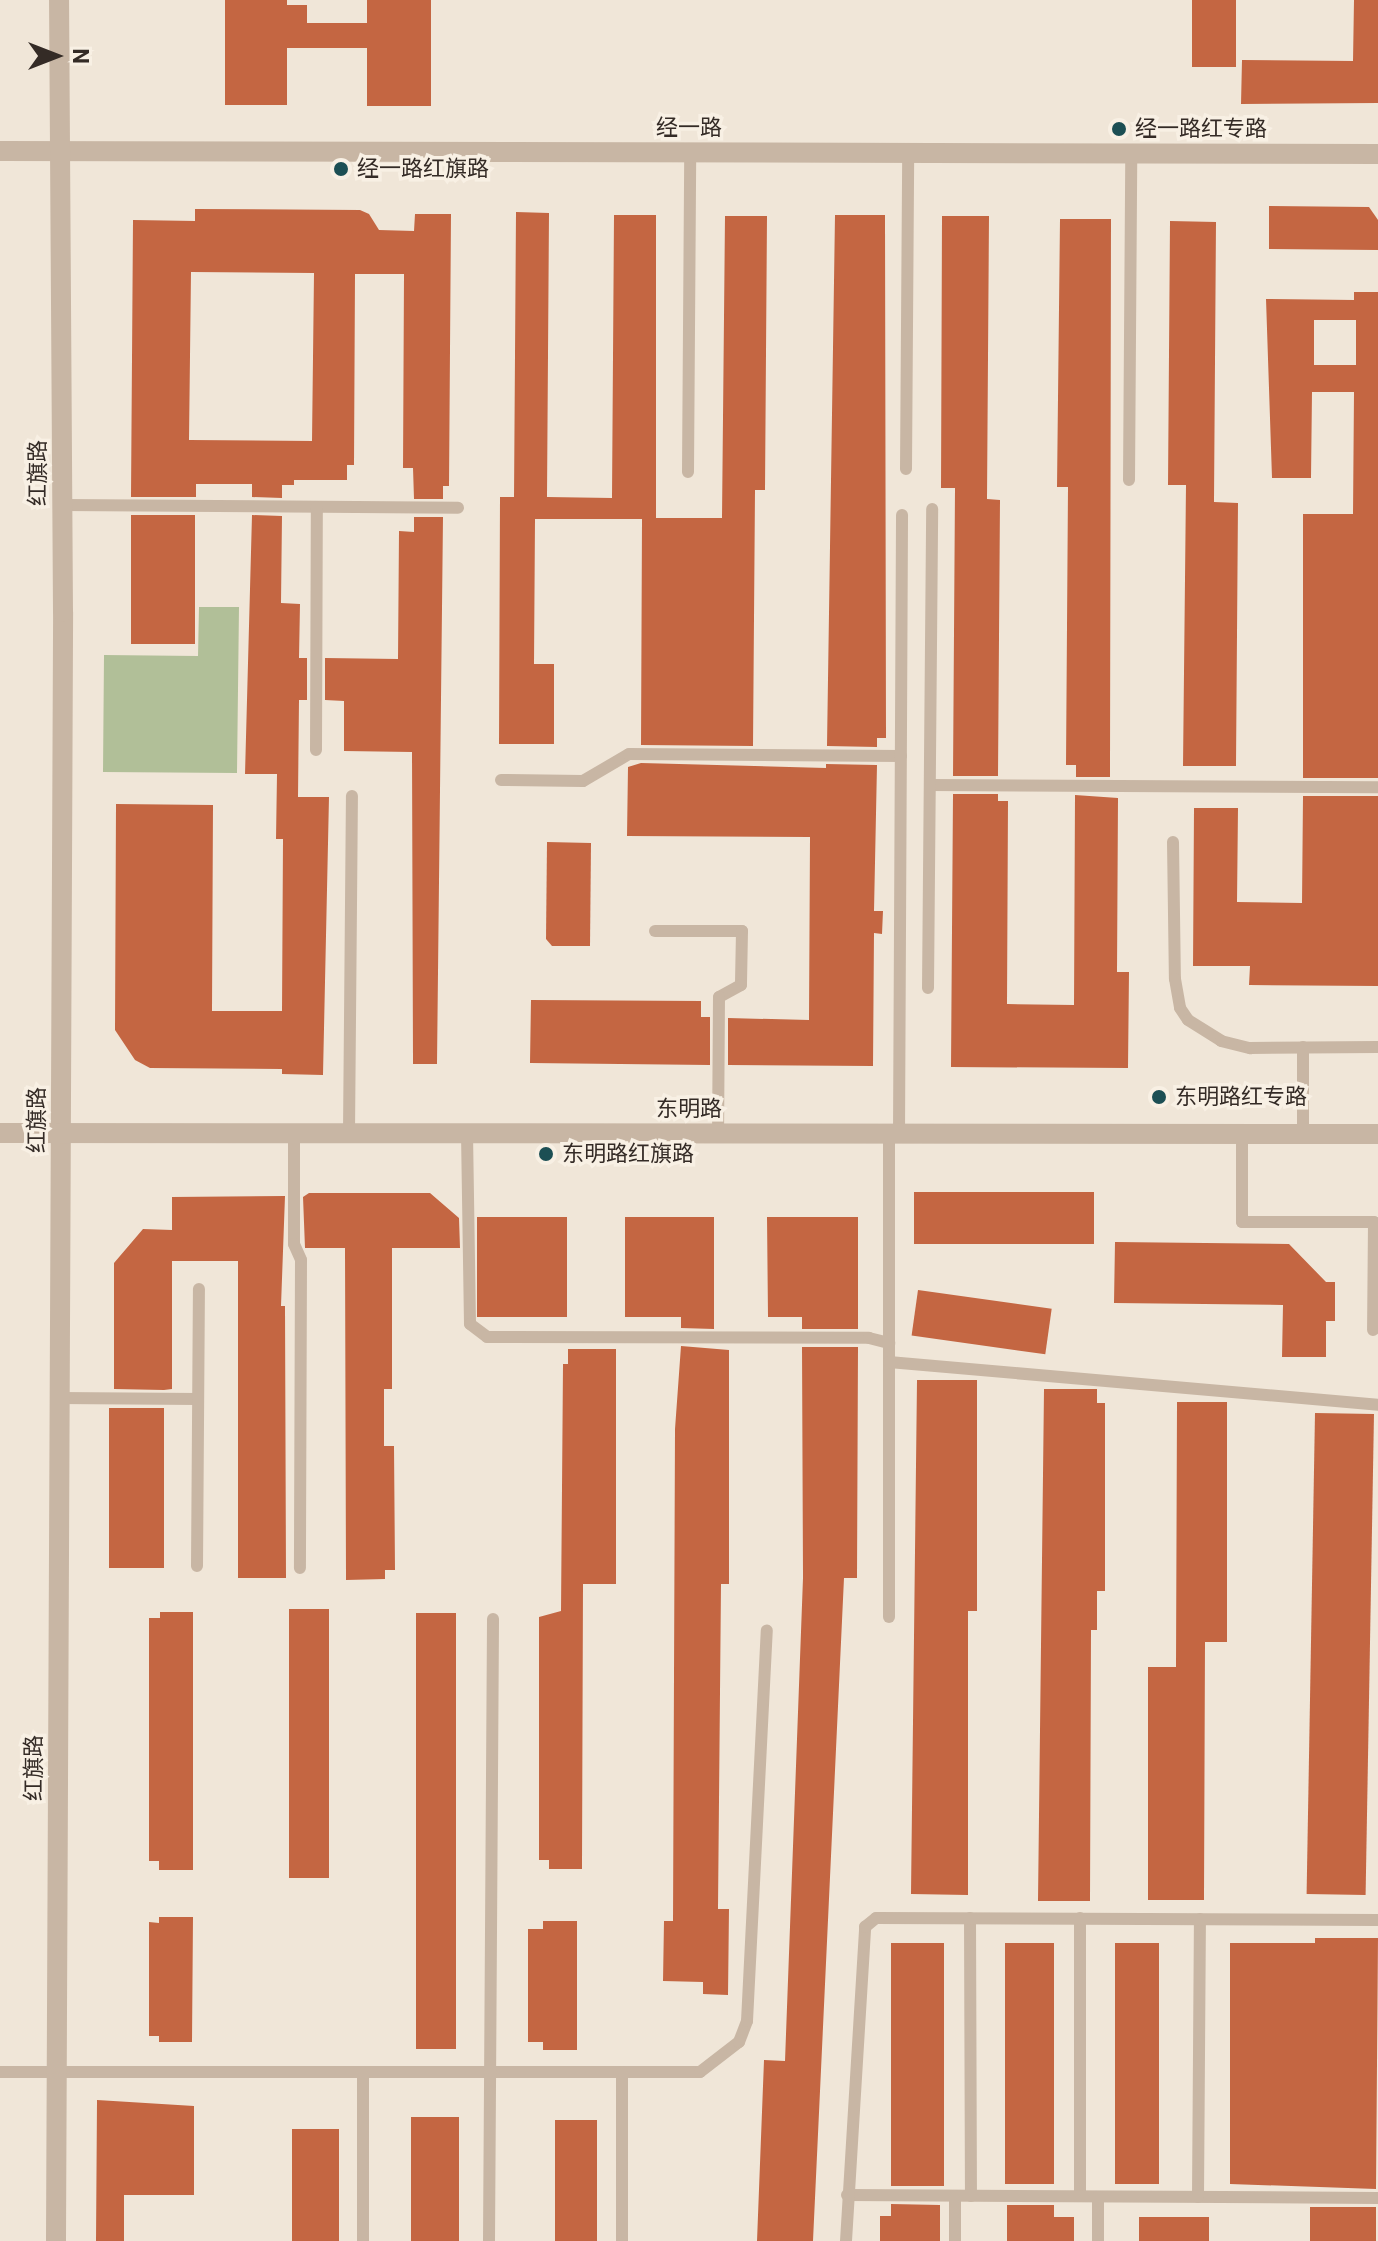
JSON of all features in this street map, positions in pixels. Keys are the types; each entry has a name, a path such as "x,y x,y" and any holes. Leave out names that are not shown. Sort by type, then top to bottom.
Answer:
{"street":[{"name":"红旗路","path":"56,2241 62,505 59,0"},
{"name":"经一路","path":"0,151 1378,154"},
{"name":"东明路","path":"0,1133 1378,1134"}],"lane":[{"path":"688,472 690,152"},
{"path":"906,469 908,152"},
{"path":"1129,480 1131,153"},
{"path":"62,505 458,508"},
{"path":"316,750 317,507"},
{"path":"928,988 932,509"},
{"path":"889,1617 889,1343 901,756 902,515"},
{"path":"501,780 583,781 629,754 901,756"},
{"path":"930,785 1378,787"},
{"path":"349,1133 352,796"},
{"path":"1173,842 1180,1008 1221,1041 1250,1048 1378,1047"},
{"path":"655,931 742,931 741,985 719,997 718,1133"},
{"path":"1303,1047 1303,1134"},
{"path":"294,1133 294,1244 301,1260 300,1568"},
{"path":"467,1133 470,1324 487,1337 869,1338 889,1343"},
{"path":"1242,1134 1242,1222 1374,1222 1373,1330"},
{"path":"197,1566 199,1289"},
{"path":"889,1362 1378,1405"},
{"path":"59,1398 198,1399"},
{"path":"489,2241 493,1619"},
{"path":"0,2072 700,2072 739,2042 747,2021 767,1631"},
{"path":"846,2241 865,1927 876,1918 1378,1920"},
{"path":"970,1918 971,2196"},
{"path":"1080,1918 1080,2196"},
{"path":"1198,2197 1200,1919"},
{"path":"622,2072 622,2241"},
{"path":"363,2073 363,2241"},
{"path":"847,2195 1378,2198"},
{"path":"955,2196 955,2241"},
{"path":"1098,2197 1098,2241"}],"green space":[{"path":"199,607 239,607 237,773 103,772 104,655 198,656"}],"building":[{"path":"225,0 287,0 287,5 307,5 307,23 367,23 367,0 431,0 431,106 367,106 367,48 287,48 287,105 225,105"},
{"path":"1192,0 1236,0 1236,67 1192,67"},
{"path":"1354,0 1378,0 1378,103 1241,104 1242,60 1353,61"},
{"path":"1269,206 1369,207 1378,220 1378,250 1269,249"},
{"path":"195,209 360,210 369,214 379,230 414,231 415,214 451,214 449,486 443,486 443,499 414,499 413,468 403,468 404,274 355,274 354,465 347,465 347,480 294,480 294,485 282,485 282,498 252,497 252,484 196,484 196,497 131,497 133,220 195,221","holes":["191,272 314,273 312,441 189,440"]},
{"path":"516,212 549,213 547,497 612,498 614,215 656,215 656,518 722,518 725,216 767,216 765,490 755,490 753,746 641,745 642,519 535,519 534,664 554,664 554,744 499,744 500,497 514,497"},
{"path":"835,215 885,215 886,738 877,738 877,747 827,746"},
{"path":"942,216 989,216 987,499 1000,500 998,776 953,776 955,488 941,488"},
{"path":"1060,219 1111,219 1110,777 1076,777 1076,765 1066,765 1068,487 1057,487"},
{"path":"1170,221 1216,222 1214,502 1238,503 1236,766 1183,766 1186,485 1168,485"},
{"path":"1354,292 1378,292 1378,778 1303,778 1303,514 1353,514 1354,392 1312,392 1311,478 1272,478 1266,299 1354,300","holes":["1314,320 1356,320 1356,365 1314,365"]},
{"path":"131,515 195,515 195,644 131,644"},
{"path":"252,515 282,516 281,603 300,604 299,658 307,658 307,700 299,700 298,797 329,797 323,1075 282,1074 282,1069 150,1068 135,1060 115,1030 116,804 213,805 212,1011 282,1011 283,839 276,839 277,774 245,774"},
{"path":"414,517 443,517 437,1064 413,1064 412,752 344,751 344,701 325,700 325,658 398,659 399,531 414,532"},
{"path":"641,763 826,768 826,764 877,765 874,911 883,911 882,934 874,933 873,1066 728,1065 728,1018 809,1020 810,837 627,836 628,767"},
{"path":"953,794 998,794 998,801 1008,801 1007,1004 1074,1005 1075,795 1118,798 1117,972 1129,972 1128,1068 951,1067"},
{"path":"1303,796 1378,796 1378,986 1249,985 1250,966 1193,966 1194,808 1238,808 1237,902 1302,903"},
{"path":"547,842 591,843 590,946 552,946 546,939"},
{"path":"531,1000 701,1001 701,1017 710,1017 710,1065 530,1063"},
{"path":"914,1192 1094,1192 1094,1244 914,1244"},
{"path":"309,1193 430,1193 459,1218 460,1248 392,1248 392,1389 384,1389 384,1446 394,1446 395,1570 385,1570 385,1579 346,1580 345,1248 305,1248 303,1197"},
{"path":"285,1196 281,1306 285,1306 286,1578 238,1578 238,1261 172,1261 172,1389 164,1390 114,1389 114,1263 143,1229 172,1230 172,1197"},
{"path":"477,1217 567,1217 567,1317 477,1317"},
{"path":"625,1217 714,1217 714,1329 681,1328 681,1317 625,1317"},
{"path":"767,1217 858,1217 858,1329 802,1329 802,1317 768,1317"},
{"path":"1115,1242 1289,1244 1326,1282 1335,1282 1335,1321 1326,1321 1326,1357 1282,1357 1283,1305 1114,1303"},
{"path":"918,1290 1052,1309 1045,1354 912,1336"},
{"path":"681,1346 729,1350 729,1584 721,1584 718,1909 729,1909 728,1995 703,1994 703,1982 663,1981 664,1921 673,1921 675,1429"},
{"path":"802,1347 858,1347 857,1578 844,1578 813,2241 757,2241 764,2060 785,2061 803,1578"},
{"path":"568,1349 616,1349 616,1584 583,1584 582,1869 549,1869 549,1860 539,1860 539,1617 561,1611 563,1364 568,1364"},
{"path":"917,1380 977,1380 977,1611 968,1611 968,1895 911,1894"},
{"path":"1044,1389 1097,1389 1097,1403 1105,1403 1105,1591 1097,1591 1097,1630 1091,1630 1090,1901 1038,1901"},
{"path":"1177,1402 1227,1402 1227,1642 1205,1642 1204,1900 1148,1900 1148,1667 1176,1667"},
{"path":"109,1408 164,1408 164,1568 109,1568"},
{"path":"1315,1413 1374,1414 1366,1895 1307,1894"},
{"path":"289,1609 329,1609 329,1878 289,1878"},
{"path":"160,1612 193,1612 193,1870 159,1870 159,1861 149,1861 149,1618 160,1618"},
{"path":"416,1613 456,1613 456,2049 416,2049"},
{"path":"159,1917 193,1917 192,2042 159,2042 159,2036 149,2036 149,1922 159,1923"},
{"path":"543,1921 577,1921 577,2050 543,2050 543,2042 528,2042 528,1929 543,1929"},
{"path":"1315,1938 1378,1938 1376,2189 1230,2184 1230,1943 1315,1943"},
{"path":"891,1943 944,1943 944,2186 891,2186"},
{"path":"1005,1943 1054,1943 1054,2184 1005,2184"},
{"path":"1115,1943 1159,1943 1159,2184 1115,2184"},
{"path":"97,2100 194,2106 194,2195 124,2195 124,2241 96,2241"},
{"path":"411,2117 459,2117 459,2241 411,2241"},
{"path":"555,2120 597,2120 597,2241 555,2241"},
{"path":"292,2129 339,2129 339,2241 292,2241"},
{"path":"891,2204 940,2205 940,2241 880,2241 880,2216 891,2216"},
{"path":"1007,2205 1054,2205 1054,2217 1074,2217 1074,2241 1007,2241"},
{"path":"1310,2207 1376,2207 1376,2241 1310,2241"},
{"path":"1139,2217 1209,2217 1209,2241 1139,2241"}],"place":[{"name":"经一路红专路","path":"1119,129"},
{"name":"经一路红旗路","path":"341,169"},
{"name":"东明路红专路","path":"1159,1097"},
{"name":"东明路红旗路","path":"546,1154"}]}
